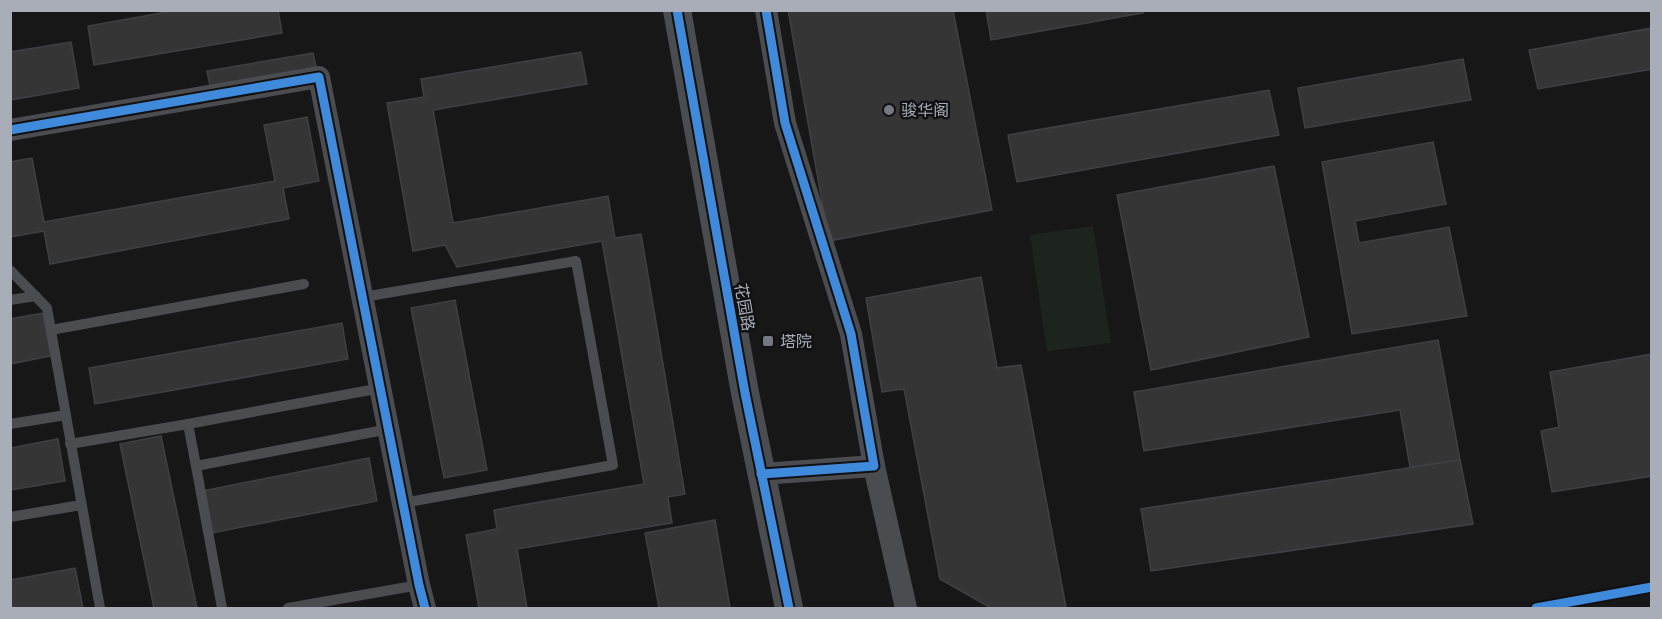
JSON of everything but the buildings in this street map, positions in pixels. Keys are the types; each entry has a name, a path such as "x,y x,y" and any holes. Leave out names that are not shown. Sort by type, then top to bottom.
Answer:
{"street":[{"name":"花园路","path":"677,10 743,381 789,609"},
{"path":"766,10 785,123 851,334 874,466 906,609"},
{"path":"10,130 319,77 425,609"},
{"path":"761,474 874,466"}],"lane":[{"path":"363,297 576,261 613,465 403,504"},
{"path":"10,270 48,308 100,609"},
{"path":"51,330 304,284"},
{"path":"10,300 36,296"},
{"path":"70,444 381,388"},
{"path":"10,424 66,415"},
{"path":"188,424 222,609"},
{"path":"196,466 388,429"},
{"path":"10,517 81,506"},
{"path":"288,609 419,585"}],"shaded area":[{"path":"1093,226 1111,343 1047,351 1030,235"}],"cycle path":[{"path":"677,10 745,393 789,608"},
{"path":"761,474 874,466 851,334 785,123 766,10"},
{"path":"10,130 319,77 425,608"},
{"path":"1536,608 1652,587"}],"place":[{"name":"骏华阁","path":"889,110"},
{"name":"塔院","path":"768,341"}]}
